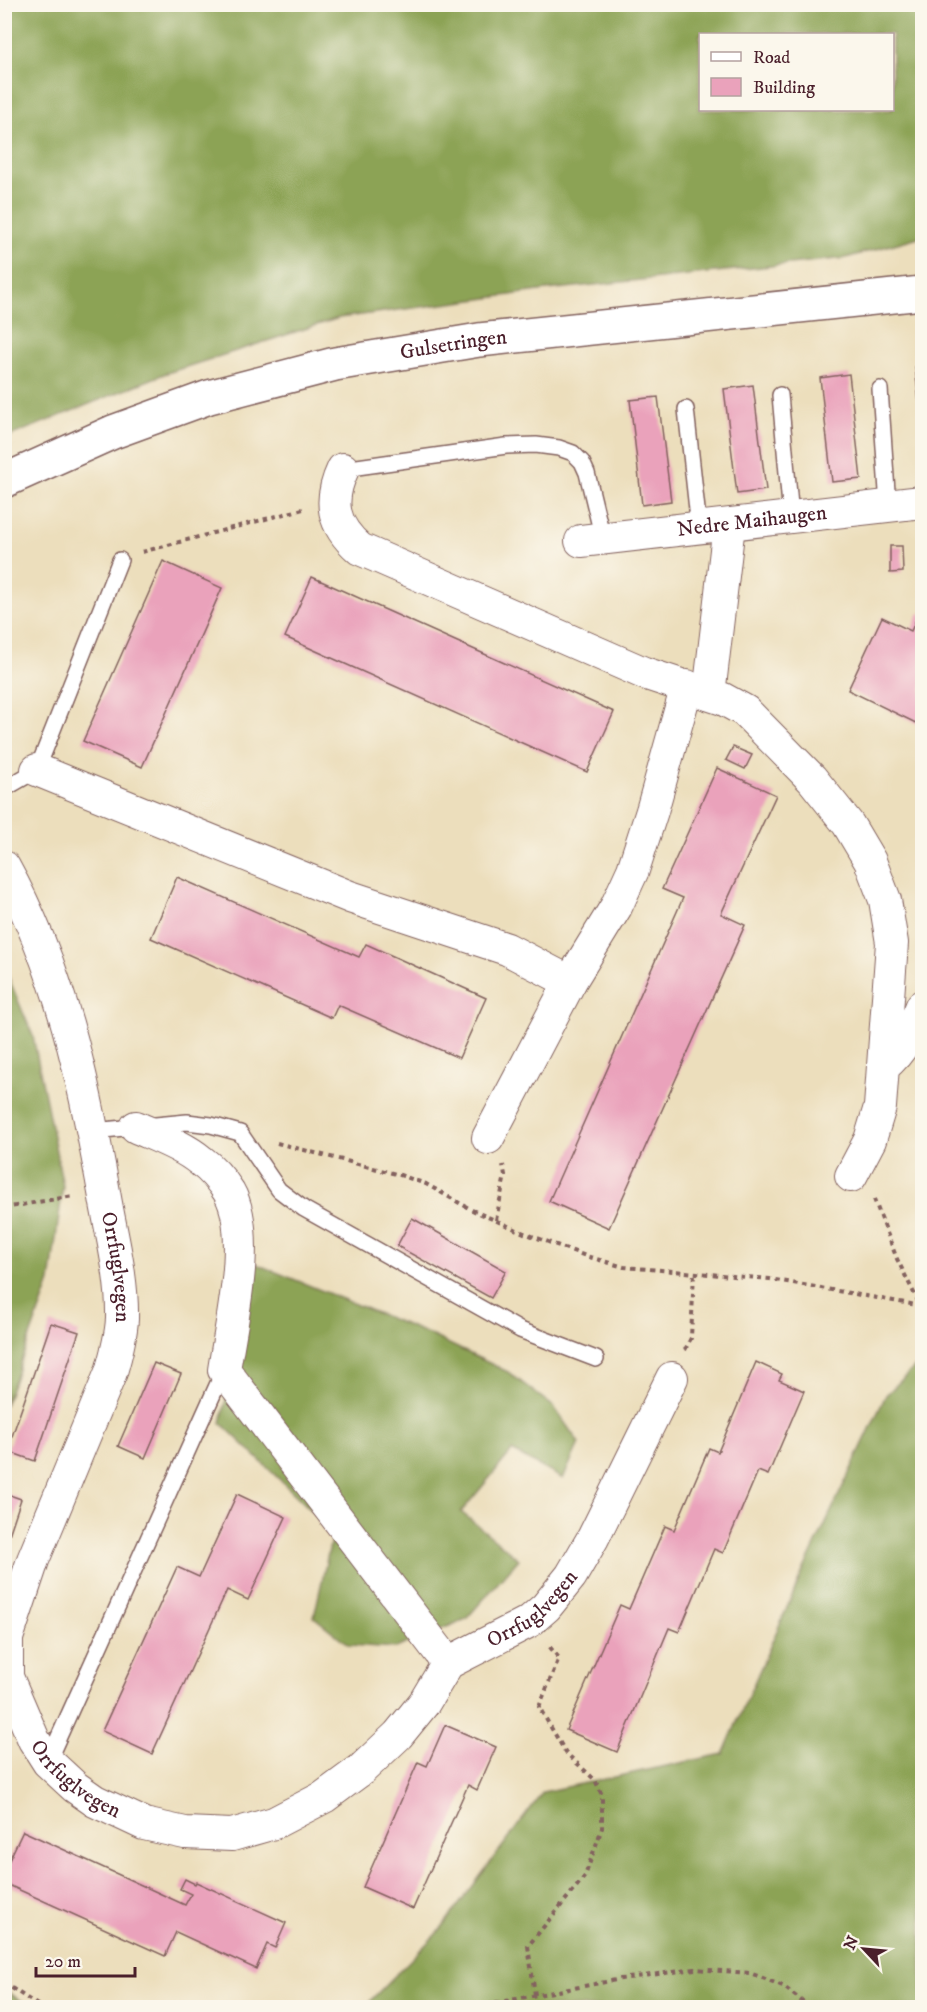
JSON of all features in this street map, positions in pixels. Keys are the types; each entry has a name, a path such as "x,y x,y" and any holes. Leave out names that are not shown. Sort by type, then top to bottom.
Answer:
{"street":[{"name":"Gulsetringen","path":"4,481 113,432 209,397 335,364 479,340 922,292"},
{"path":"343,469 335,486 333,502 339,521 350,540 360,549 644,673 698,690 745,711 812,779 848,824 870,861 885,900 892,943 880,1107 870,1140 851,1176"},
{"name":"Nedre Maihaugen","path":"592,540 922,502"},
{"path":"488,1138 570,982 616,907 633,870 652,811 698,690 714,526"},
{"path":"37,770 350,897 507,949 570,982"},
{"name":"Orrfuglvegen","path":"4,867 37,933 58,993 78,1064 93,1131 121,1287 122,1319 111,1372 33,1560 8,1638 7,1677 34,1740 59,1775 95,1801 144,1824 184,1833 232,1834 274,1823 324,1797 362,1769 398,1736 424,1703 448,1663 530,1621 546,1607 571,1576 593,1538 672,1378"},
{"path":"884,1066 904,1045 922,1006"},
{"path":"136,1127 174,1144 201,1160 229,1192 236,1211 240,1239 237,1282 224,1370 448,1663"}],"lane":[{"path":"880,389 888,506"},
{"path":"780,395 791,518"},
{"path":"686,409 714,526"},
{"path":"343,469 506,446 536,445 559,448 573,453 582,462 587,473 592,540"},
{"path":"4,789 37,770 120,560"},
{"path":"93,1131 187,1122 211,1125 240,1133 279,1190 304,1209 520,1330 596,1359"},
{"path":"48,1762 224,1370"}],"path":[{"path":"120,560 132,554 333,502"},
{"path":"240,1133 400,1174 426,1184 496,1221 586,1256 624,1267 770,1279 922,1306"},
{"path":"488,1138 501,1157 505,1175 496,1221"},
{"path":"851,1176 872,1195 897,1259 922,1306"},
{"path":"4,1208 104,1191"},
{"path":"672,1378 691,1338 694,1272"},
{"path":"530,1621 559,1658 539,1707 566,1753 595,1780 602,1795 602,1828 585,1876 528,1946 536,1995"},
{"path":"469,2007 621,1979 695,1969 750,1973 783,1986 810,2007"},
{"path":"4,1983 42,2007"}],"green space":[{"path":"5,4 922,5 922,236 846,258 547,290 339,318 164,374 5,438"},
{"path":"4,967 33,1036 63,1186 50,1282 5,1405"},
{"path":"254,1263 426,1333 508,1372 554,1407 579,1443 563,1479 512,1451 461,1512 519,1559 466,1619 396,1648 349,1645 314,1617 333,1531 221,1423"},
{"path":"922,1360 922,2007 364,2007 440,1930 543,1792 723,1754 803,1571 886,1395"},
{"path":"5,1990 31,2007 5,2007"}],"building":[{"path":"922,366 922,422 921,422 915,367"},
{"path":"849,374 861,479 832,482 820,378"},
{"path":"753,385 766,490 737,494 724,389"},
{"path":"658,397 671,501 642,505 630,400"},
{"path":"890,546 902,546 903,572 890,573"},
{"path":"163,561 222,588 142,767 83,741"},
{"path":"312,577 614,712 587,772 285,637"},
{"path":"919,613 922,614 922,726 848,690 882,617 911,631"},
{"path":"733,747 752,755 745,769 726,760"},
{"path":"717,768 776,795 721,914 745,925 609,1228 549,1201 683,898 662,889"},
{"path":"177,877 359,957 366,944 486,998 459,1058 338,1005 332,1018 151,938"},
{"path":"412,1218 506,1271 491,1298 397,1246"},
{"path":"51,1323 79,1332 35,1461 7,1451"},
{"path":"756,1362 782,1374 779,1380 804,1391 768,1475 758,1471 723,1553 714,1549 679,1632 669,1628 617,1752 566,1730 620,1605 629,1609 665,1526 674,1530 709,1448 718,1452"},
{"path":"154,1363 181,1374 145,1458 118,1446"},
{"path":"4,1493 21,1499 5,1547 4,1547"},
{"path":"237,1494 286,1517 248,1600 227,1590 152,1754 102,1731 177,1567 199,1577"},
{"path":"445,1725 496,1747 477,1790 468,1785 413,1909 363,1887 418,1762 427,1766"},
{"path":"23,1831 185,1905 191,1894 180,1889 185,1879 286,1923 275,1948 267,1944 256,1969 176,1932 165,1956 4,1883 4,1871"}]}
